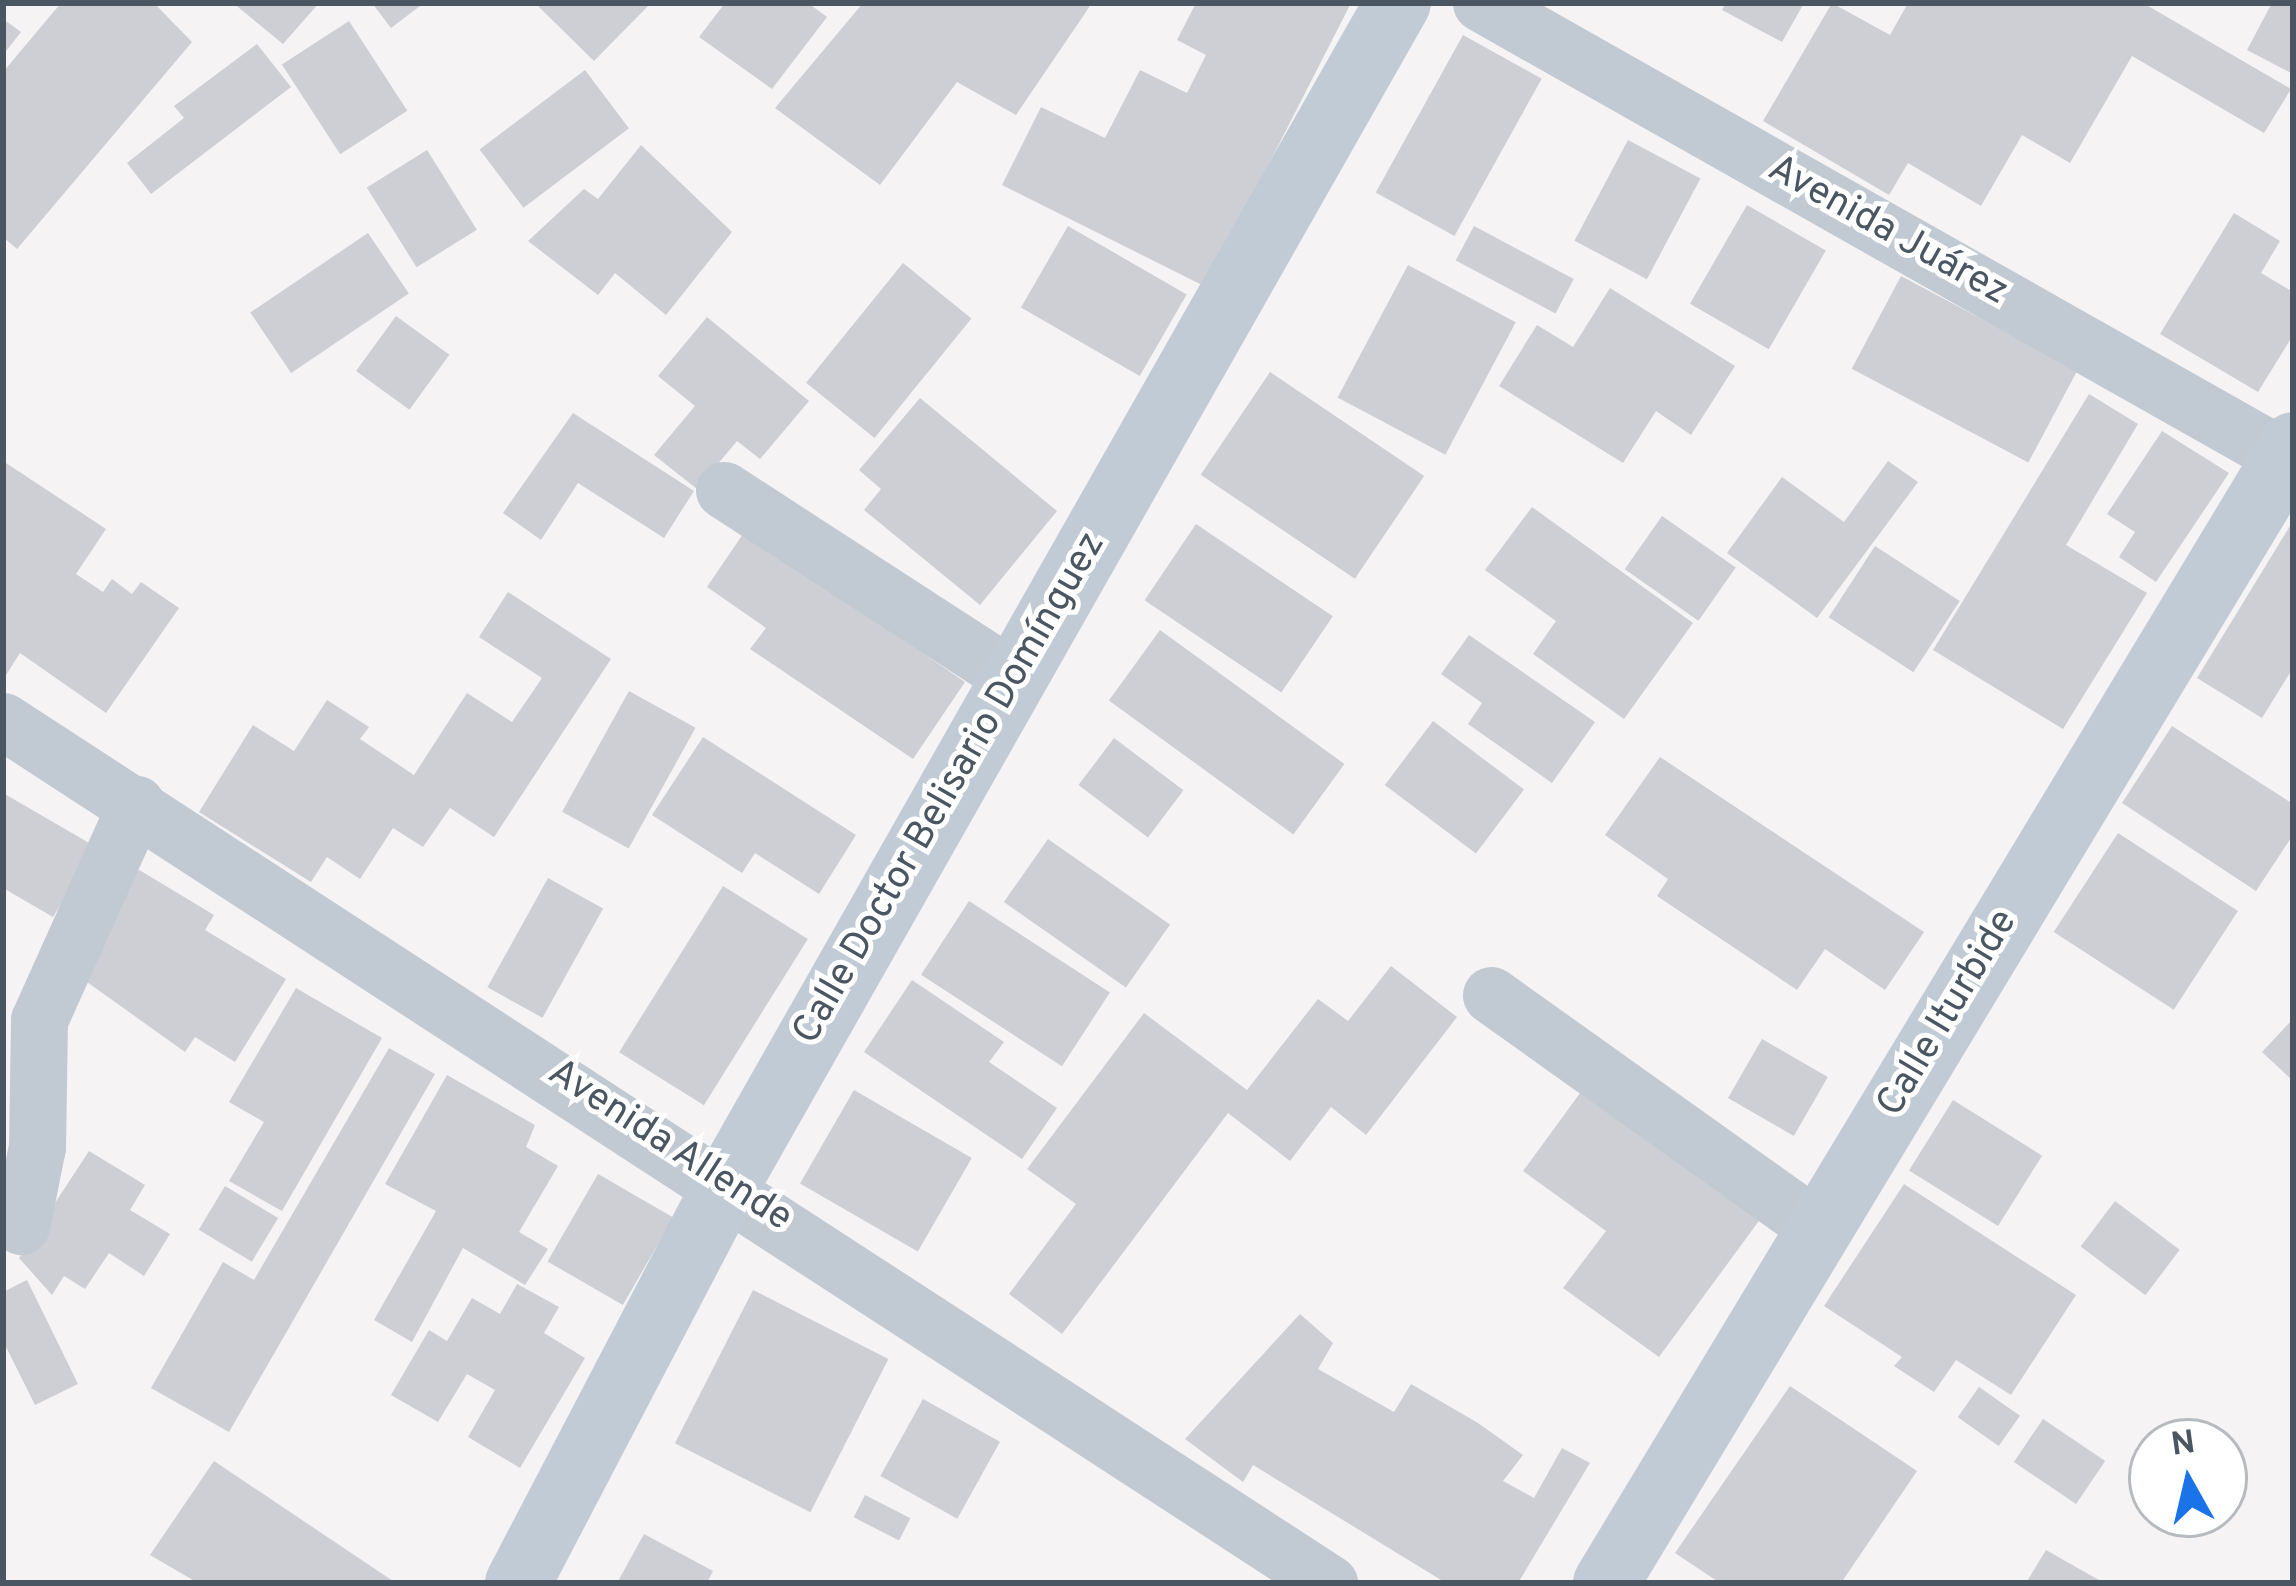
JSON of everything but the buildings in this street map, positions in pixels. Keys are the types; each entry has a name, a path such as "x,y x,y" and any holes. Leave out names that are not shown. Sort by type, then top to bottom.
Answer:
{"street":[{"name":"Calle Doctor Belisario Domínguez","path":"518,1583 727,1184 1398,3"},
{"name":"Avenida Juárez","path":"1481,3 2290,455"},
{"name":"Calle Iturbide","path":"1606,1583 2290,455"},
{"path":"724,490 1014,678"},
{"name":"Avenida Allende","path":"3,721 727,1184 1329,1583"},
{"path":"21,1226 37,1148 39,1020 136,804"},
{"path":"1491,995 1819,1229"}]}
